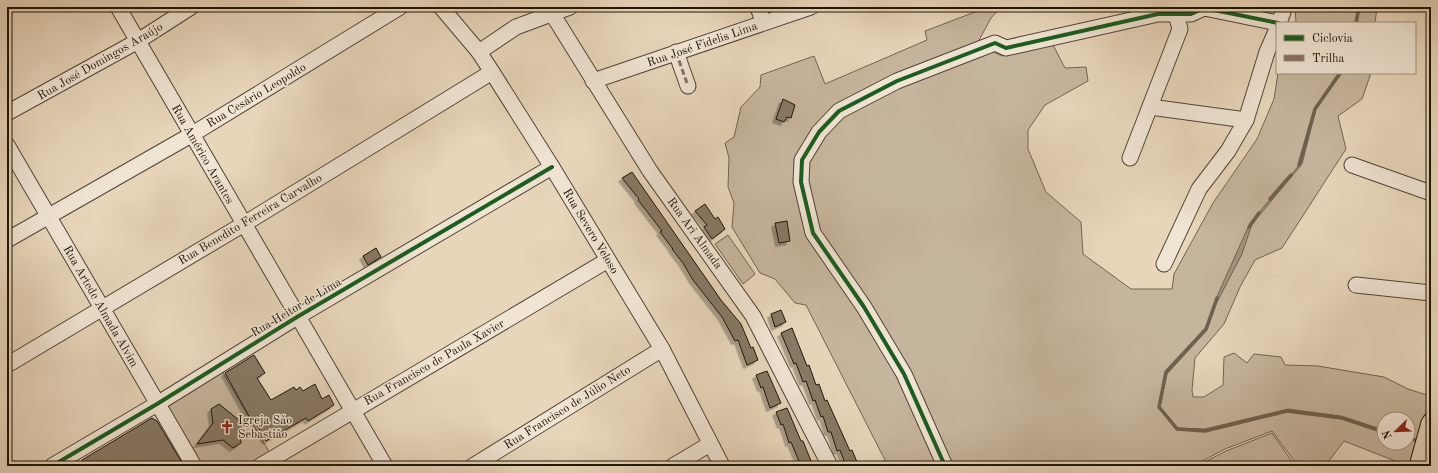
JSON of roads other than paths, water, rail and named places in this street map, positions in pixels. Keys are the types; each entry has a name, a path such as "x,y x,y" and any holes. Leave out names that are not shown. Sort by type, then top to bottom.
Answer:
{"main road":[{"path":"1419,466 1431,423"}],"street":[{"name":"Rua Américo Arantes","path":"118,7 191,135 385,466"},
{"name":"Rua José Domingos Araújo","path":"7,113 138,41 192,7"},
{"name":"Rua Cesário Leopoldo","path":"7,240 191,135 400,7"},
{"name":"Rua Severo Veloso","path":"442,7 479,52 552,167 662,349 722,466"},
{"path":"479,52 516,27 549,10 570,7"},
{"path":"758,7 764,22"},
{"name":"Rua José Fidelis Lima","path":"592,81 811,7"},
{"path":"1279,22 1283,12 1282,7"},
{"path":"945,466 904,374 864,307 813,234 801,182 802,160 819,132 839,111 897,81 994,43 1006,48 1158,14 1176,11 1191,14 1206,8 1276,22"},
{"name":"Rua Ari Almada","path":"549,10 592,81 650,171 753,316 830,466"},
{"path":"1130,158 1180,29 1176,11"},
{"path":"1164,264 1199,189 1228,151 1246,120 1267,52 1276,30"},
{"path":"676,52 688,86"},
{"name":"Rua Benedito Ferreira Carvalho","path":"7,365 244,224 492,72"},
{"path":"1150,107 1246,120"},
{"name":"Rua Artede Almada Alvim","path":"7,145 194,466"},
{"path":"1352,165 1431,193"},
{"name":"Rua Heitor de Lima","path":"52,466 157,404 297,317 552,167"},
{"name":"Rua Francisco de Paula Xavier","path":"260,466 352,410 608,260"},
{"path":"1356,285 1431,293"},
{"name":"Rua Francisco de Júlio Neto","path":"473,466 662,349"},
{"path":"673,466 710,444"}],"waterway":[{"path":"1356,22 1359,7"},
{"path":"1299,165 1315,109 1339,74"},
{"path":"1270,199 1291,175"},
{"path":"1249,227 1259,213"},
{"path":"1217,298 1206,329 1166,372 1159,407 1177,429 1205,431 1287,411 1342,418 1376,429"}],"place":[{"name":"Igreja São Sebastião","path":"227,427"}]}
